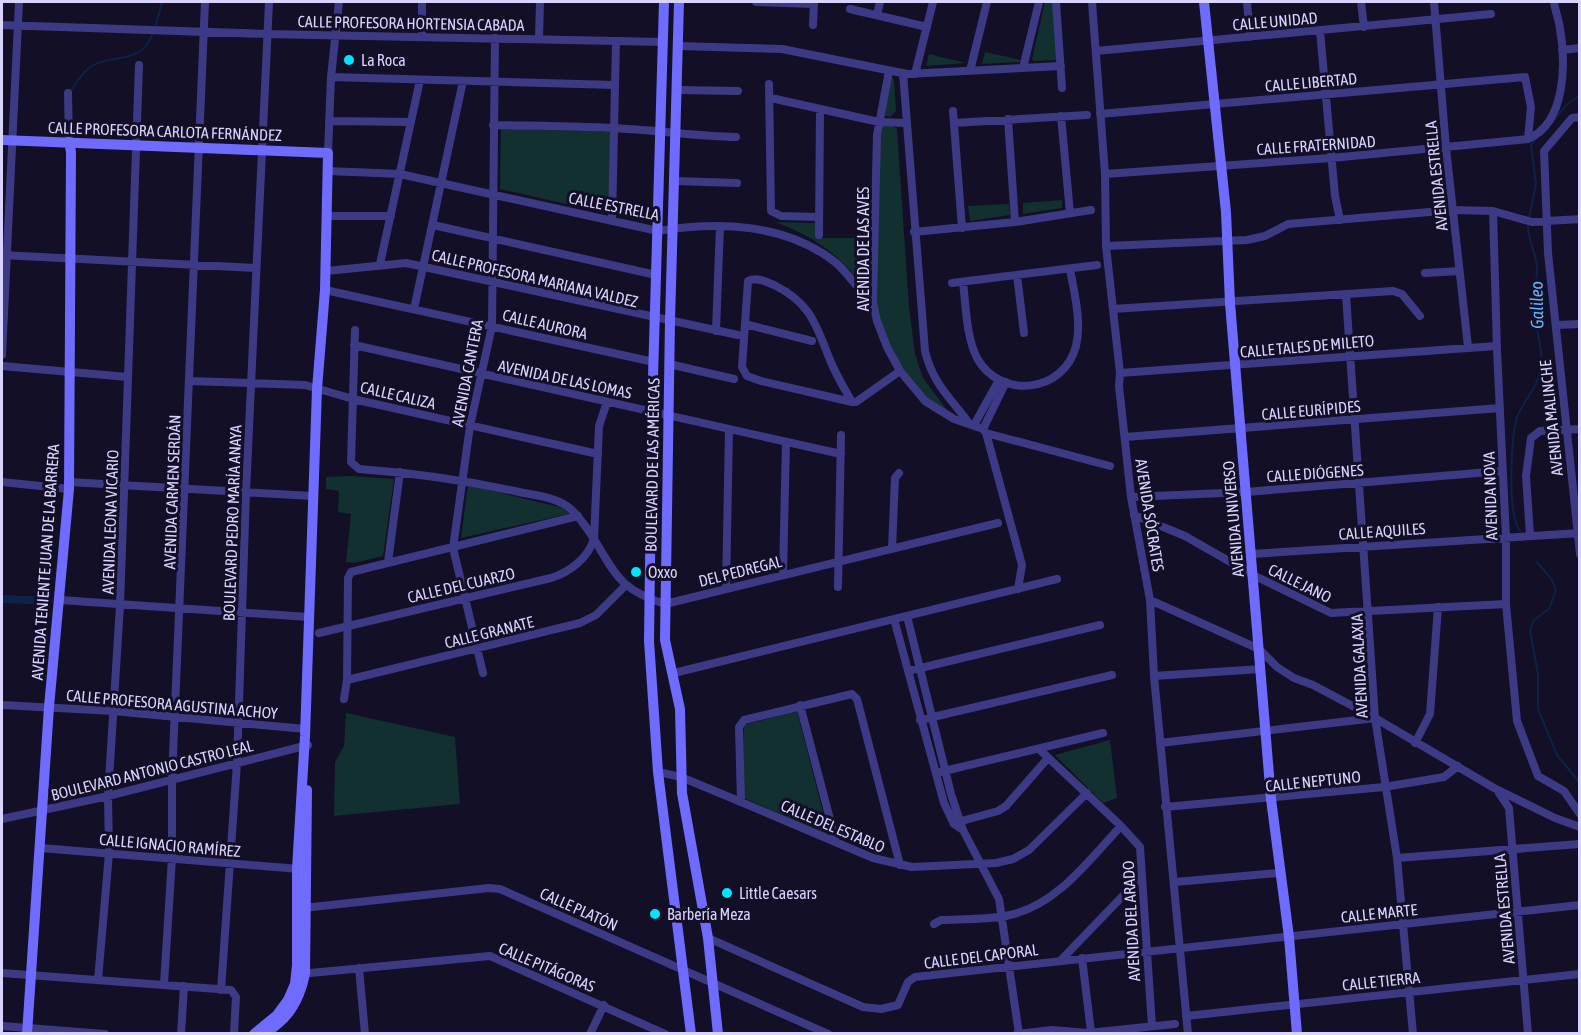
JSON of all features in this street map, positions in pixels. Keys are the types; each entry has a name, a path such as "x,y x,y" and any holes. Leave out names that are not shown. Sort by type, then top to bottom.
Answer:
{"street":[{"path":"2,355 7,140 19,2"},
{"name":"AVENIDA CARMEN SERDÁN","path":"164,984 172,858 172,778 181,609 204,2"},
{"name":"BOULEVARD PEDRO MARÍA ANAYA","path":"221,990 239,724 246,492 269,2"},
{"path":"262,1034 289,1013 300,995 300,908 312,496 326,271 331,77 339,2"},
{"path":"422,36 423,2"},
{"path":"539,38 540,2"},
{"name":"BOULEVARD DE LAS AMÉRICAS","path":"664,2 652,412 649,641 658,772 691,1034"},
{"name":"BOULEVARD DE LAS AMÉRICAS","path":"679,2 669,364 665,640 680,709 681,777 685,816 708,938 718,1034"},
{"path":"756,2 814,3 813,25"},
{"path":"860,2 860,11"},
{"path":"877,15 880,2"},
{"path":"915,74 933,2"},
{"path":"970,71 987,2"},
{"path":"1023,68 1039,2"},
{"path":"1056,2 1062,88"},
{"name":"AVENIDA SÓCRATES","path":"1092,2 1105,174 1106,246 1120,373 1119,386 1131,497 1150,600 1165,807 1175,882 1188,1034"},
{"name":"AVENIDA UNIVERSO","path":"1204,2 1228,241 1230,303 1265,733 1279,873 1289,937 1297,1034"},
{"path":"1247,2 1250,37"},
{"path":"1361,2 1364,27"},
{"name":"AVENIDA ESTRELLA","path":"1434,2 1446,148 1468,347"},
{"path":"1531,138 1543,130 1555,111 1561,84 1562,50 1554,2"},
{"path":"850,9 927,27"},
{"name":"CALLE UNIDAD","path":"1096,51 1491,14"},
{"path":"2,25 18,26"},
{"name":"CALLE PROFESORA HORTENSIA CABADA","path":"18,26 335,36 663,42"},
{"path":"1320,31 1331,158 1340,220"},
{"name":"AVENIDA CANTERA","path":"483,673 453,548 470,426 492,326 495,38"},
{"path":"612,221 616,41"},
{"path":"678,46 789,50 889,71 915,74 1061,66"},
{"path":"1562,50 1580,48"},
{"name":"AVENIDA LEONA VICARIO","path":"98,980 109,853 108,796 120,604 139,65"},
{"name":"AVENIDA DE LAS AVES","path":"889,71 879,122 873,302 883,338 900,371 926,401 954,419 971,423"},
{"name":"AVENIDA DE LAS AVES","path":"903,73 920,314 929,368 940,388 971,423 984,431 1110,466"},
{"path":"331,77 615,85"},
{"name":"CALLE LIBERTAD","path":"1100,114 1525,77 1531,107 1531,138"},
{"path":"380,264 420,80"},
{"path":"414,309 443,183 463,81"},
{"path":"769,84 771,211 781,216 819,217"},
{"path":"677,90 738,91"},
{"name":"AVENIDA TENIENTE JUAN DE LA BARRERA","path":"27,1031 41,848 41,810 69,485 71,152 68,93"},
{"path":"771,98 879,122 906,123"},
{"path":"819,235 820,109"},
{"path":"953,111 962,228"},
{"path":"954,123 1087,115"},
{"path":"1061,116 1070,213"},
{"path":"1531,138 1548,144 1572,118 1580,117"},
{"path":"1008,119 1016,222"},
{"path":"329,121 411,122"},
{"path":"494,125 614,128 661,131 682,136 736,137"},
{"name":"CALLE FRATERNIDAD","path":"1105,174 1331,158 1531,138"},
{"name":"CALLE PROFESORA CARLOTA FERNÁNDEZ","path":"7,140 328,153"},
{"name":"AVENIDA MALINCHE","path":"1548,144 1544,151 1547,221 1580,554"},
{"name":"CALLE ESTRELLA","path":"328,171 400,174 658,231 720,226 772,231 819,250 847,272 873,302"},
{"path":"675,181 737,183"},
{"path":"914,232 1016,222 1091,210"},
{"path":"1106,246 1259,238 1288,224 1453,210 1493,211 1528,222 1580,219"},
{"name":"AVENIDA NOVA","path":"1493,211 1502,471 1510,537 1506,604 1517,721 1538,776 1564,791 1580,814"},
{"path":"327,216 391,216"},
{"path":"433,225 656,275"},
{"path":"716,331 720,226"},
{"path":"5,256 256,268"},
{"name":"CALLE PROFESORA MARIANA VALDEZ","path":"326,271 406,262 491,283 738,335"},
{"path":"952,283 1097,265"},
{"path":"963,282 974,350 989,374 1021,386 1038,384 1057,376 1067,365 1077,334 1070,269"},
{"path":"1425,273 1460,271"},
{"path":"1017,275 1024,333"},
{"path":"852,402 830,361 816,321 805,307 789,293 765,281 749,280 746,285 742,368 747,376 852,402 859,400 900,371"},
{"name":"CALLE AURORA","path":"325,290 654,362"},
{"path":"1113,309 1398,292 1420,316"},
{"name":"AVENIDA GALAXIA","path":"1346,295 1375,718 1381,749 1384,787 1397,858 1413,1034"},
{"path":"745,324 812,341"},
{"path":"1556,326 1580,324"},
{"path":"355,330 351,462 354,466 359,469 462,479 549,499 567,506 578,516 611,570 626,586 648,599 665,604"},
{"name":"AVENIDA DE LAS LOMAS","path":"354,345 841,454"},
{"name":"CALLE TALES DE MILETO","path":"1120,373 1496,346"},
{"path":"669,364 734,380"},
{"path":"2,366 128,377"},
{"name":"CALLE CALIZA","path":"190,381 304,385 353,399 598,454"},
{"path":"971,423 1003,381"},
{"path":"1003,381 984,431 1022,565 1018,589"},
{"path":"594,539 600,419 607,402"},
{"name":"CALLE EURÍPIDES","path":"1125,437 1500,408"},
{"path":"726,589 729,429"},
{"path":"1530,535 1526,476 1528,453 1534,434 1580,429"},
{"path":"838,587 841,435"},
{"path":"783,575 786,442"},
{"name":"CALLE DIÓGENES","path":"1131,497 1246,492 1502,471"},
{"path":"388,562 400,472"},
{"path":"892,549 895,478 898,473"},
{"path":"2,482 69,485 125,484 185,490 312,496"},
{"name":"CALLE JANO","path":"1134,514 1185,536 1323,611 1342,614 1506,604"},
{"path":"344,699 347,681 349,574 388,562 578,516"},
{"name":"DEL PEDREGAL","path":"665,604 998,523"},
{"name":"CALLE AQUILES","path":"1252,554 1578,533"},
{"name":"CALLE DEL CUARZO","path":"319,633 560,575 582,559 594,539"},
{"path":"674,673 1057,579"},
{"name":"CALLE GRANATE","path":"347,681 580,623 596,615 626,586"},
{"path":"60,600 308,617"},
{"path":"1150,600 1259,649 1277,667 1294,678 1313,685 1375,718 1494,788 1555,818 1580,827"},
{"path":"1415,742 1430,714 1438,607"},
{"path":"907,616 931,717 940,772"},
{"path":"894,619 920,720 957,822 982,863 999,899 1018,1033 1052,1030 1091,1032 1174,1024"},
{"path":"908,671 1100,625"},
{"path":"649,641 665,640"},
{"path":"1154,676 1261,669"},
{"path":"920,720 1112,675"},
{"path":"741,802 741,723 747,718 849,693 855,695 900,866"},
{"name":"CALLE PROFESORA AGUSTINA ACHOY","path":"2,705 113,711 239,724 305,739"},
{"path":"800,705 836,842"},
{"path":"1160,743 1265,733 1375,718"},
{"path":"940,772 1040,750 1103,733"},
{"name":"BOULEVARD ANTONIO CASTRO LEAL","path":"2,819 108,796 237,763 305,739"},
{"name":"AVENIDA DEL ARADO","path":"1040,750 1087,793 1140,847 1145,953 1152,1026"},
{"path":"957,822 989,814 1006,806 1048,758"},
{"name":"CALLE NEPTUNO","path":"1165,807 1384,787 1444,777 1458,766"},
{"name":"CALLE DEL ESTABLO","path":"658,772 681,777 873,858 900,866 1004,862 1029,850 1087,793"},
{"name":"AVENIDA ESTRELLA","path":"1494,788 1508,804 1528,1034"},
{"path":"934,924 941,920 1003,916 1027,910 1054,894 1121,826"},
{"path":"1397,858 1580,844"},
{"name":"CALLE IGNACIO RAMÍREZ","path":"41,848 172,858 229,865 301,868"},
{"path":"1175,882 1279,873"},
{"path":"1061,960 1141,877"},
{"name":"CALLE PLATÓN","path":"300,908 495,888 828,1034"},
{"name":"CALLE MARTE","path":"1181,949 1580,905"},
{"name":"CALLE DEL CAPORAL","path":"708,938 841,998 874,1009 898,1005 912,978 1010,965 1181,949"},
{"name":"CALLE PITÁGORAS","path":"300,974 490,956 665,1034"},
{"path":"1082,958 1091,1032"},
{"path":"359,968 365,1034"},
{"path":"2,973 231,990 235,994 234,1034"},
{"path":"254,1034 284,1007 300,974"},
{"name":"CALLE TIERRA","path":"1186,1016 1580,974"},
{"path":"181,1034 184,986"},
{"path":"590,1034 604,1005"},
{"path":"2,1026 27,1031 105,1034"}],"green space":[{"path":"1045,2 1053,2 1057,60 1034,61 1032,59"},
{"path":"985,52 1021,60 1020,62 982,64"},
{"path":"929,54 966,63 926,66"},
{"path":"891,77 894,79 896,111 890,117 883,115"},
{"path":"885,124 897,129 909,307 915,354 923,378 947,410 935,406 896,364 875,318 879,127"},
{"path":"501,128 613,132 610,214 500,189"},
{"path":"1062,200 1062,208 1023,214 1023,203"},
{"path":"1009,204 1010,215 970,221 968,206"},
{"path":"775,222 815,223 816,238 863,238 864,288 845,265 825,248 802,233"},
{"path":"326,477 394,479 383,556 354,563 346,562 351,514 338,512 339,491 326,489"},
{"path":"468,485 567,509 572,513 461,538"},
{"path":"797,711 828,832 826,835 742,797 744,725"},
{"path":"346,713 455,737 460,804 334,816 335,762 344,746"},
{"path":"1110,740 1117,798 1103,803 1055,755"}],"waterway":[{"path":"155,28 162,2"},
{"path":"71,91 89,68 97,63 141,51 148,44 153,33"},
{"name":"Galileo","path":"1552,123 1566,105 1580,95"},
{"name":"Galileo","path":"1529,218 1536,184 1531,145 1537,137"},
{"name":"Galileo","path":"1520,531 1513,509 1512,493 1515,427 1517,417 1538,379 1541,364 1541,348 1534,309 1537,268 1528,223"},
{"name":"Galileo","path":"1537,562 1552,580 1556,590 1549,609 1534,620 1530,630 1538,675 1538,709 1557,755 1580,783"},
{"path":"2,599 48,601"}],"place":[{"name":"La Roca","path":"349,60"},
{"name":"Oxxo","path":"636,572"},
{"name":"Little Caesars","path":"727,893"},
{"name":"Barbería Meza","path":"655,914"}]}
